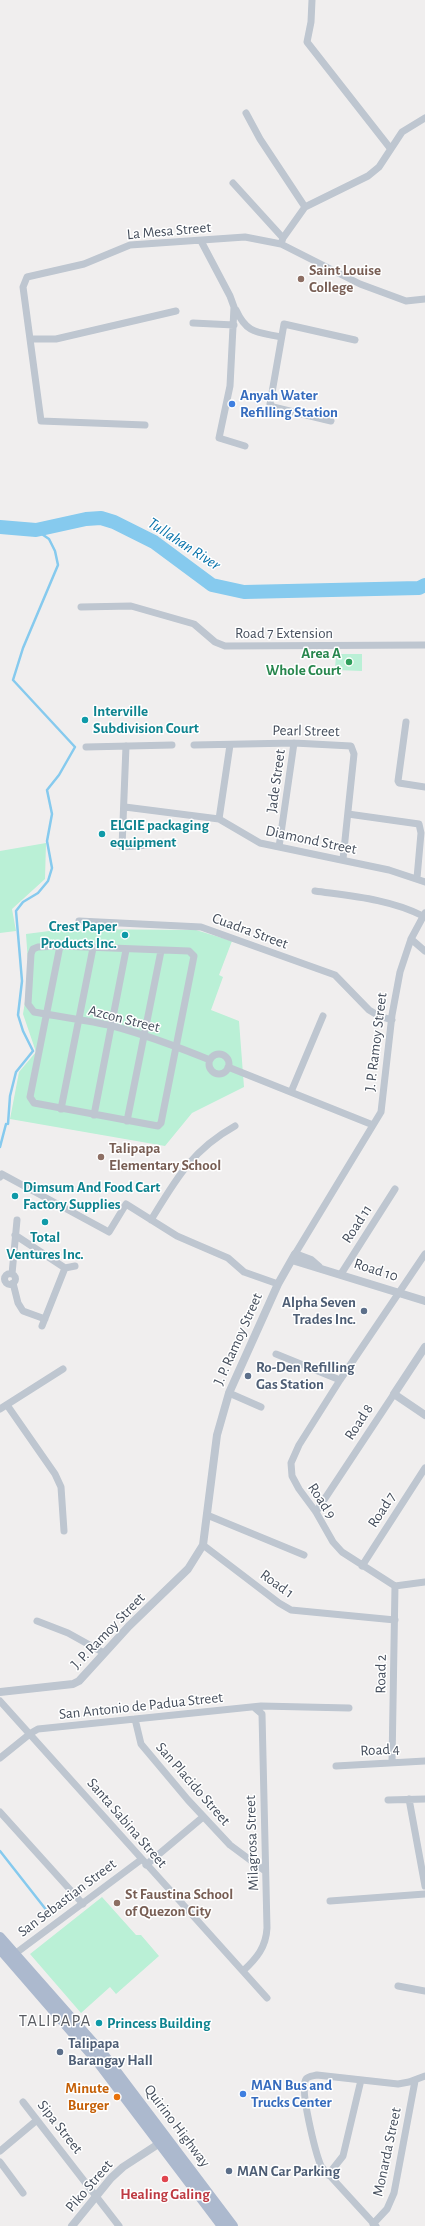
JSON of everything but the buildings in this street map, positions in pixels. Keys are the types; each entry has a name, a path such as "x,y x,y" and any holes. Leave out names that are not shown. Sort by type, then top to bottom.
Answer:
{"main road":[{"name":"Quirino Highway","path":"0,1937 12,1956 233,2226"},
{"name":"Quirino Highway","path":"0,1949 12,1956"},
{"name":"Quirino Highway","path":"163,2140 222,2226"}],"street":[{"path":"312,0 311,22 307,42 390,148"},
{"path":"246,113 260,139 305,207"},
{"path":"233,183 282,241 305,207 368,176 379,167 390,148 402,132 425,118"},
{"name":"La Mesa Street","path":"145,425 40,420 31,339 23,287 27,277 84,264 130,245 245,237 282,241 360,284 396,298 406,301 425,299"},
{"path":"201,241 230,296 242,323 252,331 281,337"},
{"path":"234,307 230,386 219,438 245,446"},
{"path":"31,339 56,339 176,311"},
{"path":"193,323 234,325"},
{"path":"331,421 273,407 270,404 284,324 355,340"},
{"name":"Road 7 Extension","path":"81,607 131,606 194,624 215,642 225,646 425,645"},
{"path":"406,722 398,781 399,783 425,787"},
{"name":"Pearl Street","path":"194,745 294,743 351,746 354,754 343,860"},
{"name":"Jade Street","path":"280,847 294,743"},
{"path":"86,747 172,745"},
{"path":"219,819 230,745"},
{"path":"126,746 123,803 125,807 123,813 122,847 162,844"},
{"name":"Diamond Street","path":"125,807 219,819 252,840 343,860 417,878 425,882"},
{"path":"348,814 419,824 421,833 417,878"},
{"path":"315,891 381,901 424,914"},
{"name":"J. P. Ramoy Street","path":"0,1692 72,1684 84,1678 129,1626 180,1578 196,1558 202,1545 217,1435 229,1393 278,1284 381,1112 392,1020 400,972 411,940 424,914"},
{"name":"Cuadra Street","path":"80,920 201,927 336,975 369,1010 379,1016 392,1020"},
{"path":"411,940 425,950"},
{"path":"60,946 93,948 189,951 194,956 161,1123 158,1126 34,1103 30,1097 60,946"},
{"name":"Azcon Street","path":"60,946 38,947 33,949 28,1004 30,1009 46,1014 113,1026 210,1060 218,1054 224,1055 228,1060 228,1067 373,1125"},
{"path":"62,1109 93,948"},
{"path":"94,1115 113,1026 126,950"},
{"path":"127,1121 161,951"},
{"path":"291,1092 323,1016"},
{"path":"210,1060 211,1070 217,1074 224,1072 228,1067"},
{"path":"151,1220 177,1177 199,1150 218,1135 235,1126"},
{"path":"0,1177 2,1174 109,1232 126,1204 177,1236 228,1258 244,1272 278,1284"},
{"name":"Road 11","path":"341,1274 395,1189"},
{"path":"17,1220 12,1274 15,1279 13,1283 18,1303 23,1311 45,1319"},
{"path":"15,1235 65,1268 75,1266"},
{"name":"Road 9","path":"396,1586 362,1566 342,1552 333,1542 316,1512 299,1489 292,1476 291,1463 299,1445 340,1380 425,1254"},
{"name":"Road 10","path":"294,1257 311,1260 319,1267 425,1301"},
{"path":"42,1326 65,1268"},
{"path":"12,1274 8,1274 2,1279 7,1284 13,1283"},
{"name":"Road 8","path":"316,1512 425,1347"},
{"path":"276,1354 340,1380"},
{"path":"63,1369 3,1407 55,1474 61,1487 64,1531"},
{"path":"229,1393 261,1407"},
{"path":"394,1394 425,1415"},
{"name":"Road 7","path":"362,1566 425,1468"},
{"path":"207,1515 304,1555"},
{"name":"Road 1","path":"202,1545 279,1603 291,1610 395,1620"},
{"path":"396,1586 425,1582"},
{"name":"Road 2","path":"392,1763 396,1586"},
{"path":"37,1621 68,1633 104,1654"},
{"name":"Santa Sabina Street","path":"0,1700 31,1732 144,1862 267,1998"},
{"name":"San Antonio de Padua Street","path":"31,1732 38,1729 255,1708 287,1706 349,1708"},
{"name":"Milagrosa Street","path":"243,1972 262,1951 266,1939 262,1714 255,1708"},
{"name":"San Placido Street","path":"135,1719 141,1744 203,1817 230,1845 265,1871"},
{"path":"0,1758 31,1732"},
{"name":"Road 4","path":"336,1766 425,1761"},
{"path":"388,1800 425,1799"},
{"path":"409,1800 425,1886"},
{"path":"0,1812 83,1904"},
{"name":"San Sebastian Street","path":"12,1956 144,1862 203,1817"},
{"path":"330,1901 425,1894"},
{"path":"398,1986 425,1991"},
{"path":"374,2225 328,2176 316,2154 304,2094 305,2080 307,2077 317,2075 398,2084 425,2076"},
{"path":"328,2176 343,2156 360,2080"},
{"name":"Monarda Street","path":"374,2225 392,2202 415,2080"},
{"name":"Sipa Street","path":"23,2102 119,2226"},
{"path":"0,2150 38,2120"},
{"name":"Piko Street","path":"72,2226 96,2195 123,2167 163,2140"},
{"path":"0,2162 23,2193"}],"green space":[{"name":"Area A Whole Court","path":"336,654 362,654 362,671 335,670"},
{"path":"46,843 45,879 12,909 16,931 0,933 0,851"},
{"path":"65,929 196,930 232,941 219,975 223,977 211,1010 239,1021 244,1087 192,1113 165,1146 10,1119 19,1072 36,1052 23,1014 29,977 26,934"},
{"path":"102,1897 136,1935 141,1935 159,1956 116,1994 110,1987 81,2013 30,1954"}],"waterway":[{"name":"Tullahan River","path":"0,527 36,530 86,519 101,518 114,522 154,542 212,585 244,592 419,588 425,585"},
{"path":"8,1124 10,1096 16,1072 33,1051 23,1031 18,1015 22,981 16,911 23,902 38,893 48,881 52,868 47,841 52,814 47,790 59,775 75,747 13,680 23,648 58,565 55,551 49,539 36,530"},
{"path":"0,1147 6,1124"},
{"path":"0,1851 51,1916"}],"place":[{"name":"Saint Louise College","path":"301,279"},
{"name":"Anyah Water Refilling Station","path":"232,404"},
{"name":"Area A Whole Court","path":"349,662"},
{"name":"Interville Subdivision Court","path":"85,720"},
{"name":"ELGIE packaging equipment","path":"102,834"},
{"name":"Crest Paper Products Inc.","path":"125,935"},
{"name":"Talipapa Elementary School","path":"101,1157"},
{"name":"Dimsum And Food Cart Factory Supplies","path":"15,1196"},
{"name":"Total Ventures Inc.","path":"45,1222"},
{"name":"Alpha Seven Trades Inc.","path":"364,1311"},
{"name":"Ro-Den Refilling Gas Station","path":"248,1376"},
{"name":"St Faustina School of Quezon City","path":"117,1903"},
{"name":"Princess Building","path":"99,2023"},
{"name":"Talipapa Barangay Hall","path":"60,2052"},
{"name":"MAN Bus and Trucks Center","path":"243,2094"},
{"name":"Minute Burger","path":"117,2097"},
{"name":"MAN Car Parking","path":"229,2171"},
{"name":"Healing Galing","path":"165,2179"}],"district":[{"name":"TALIPAPA","path":"55,2021"}]}
